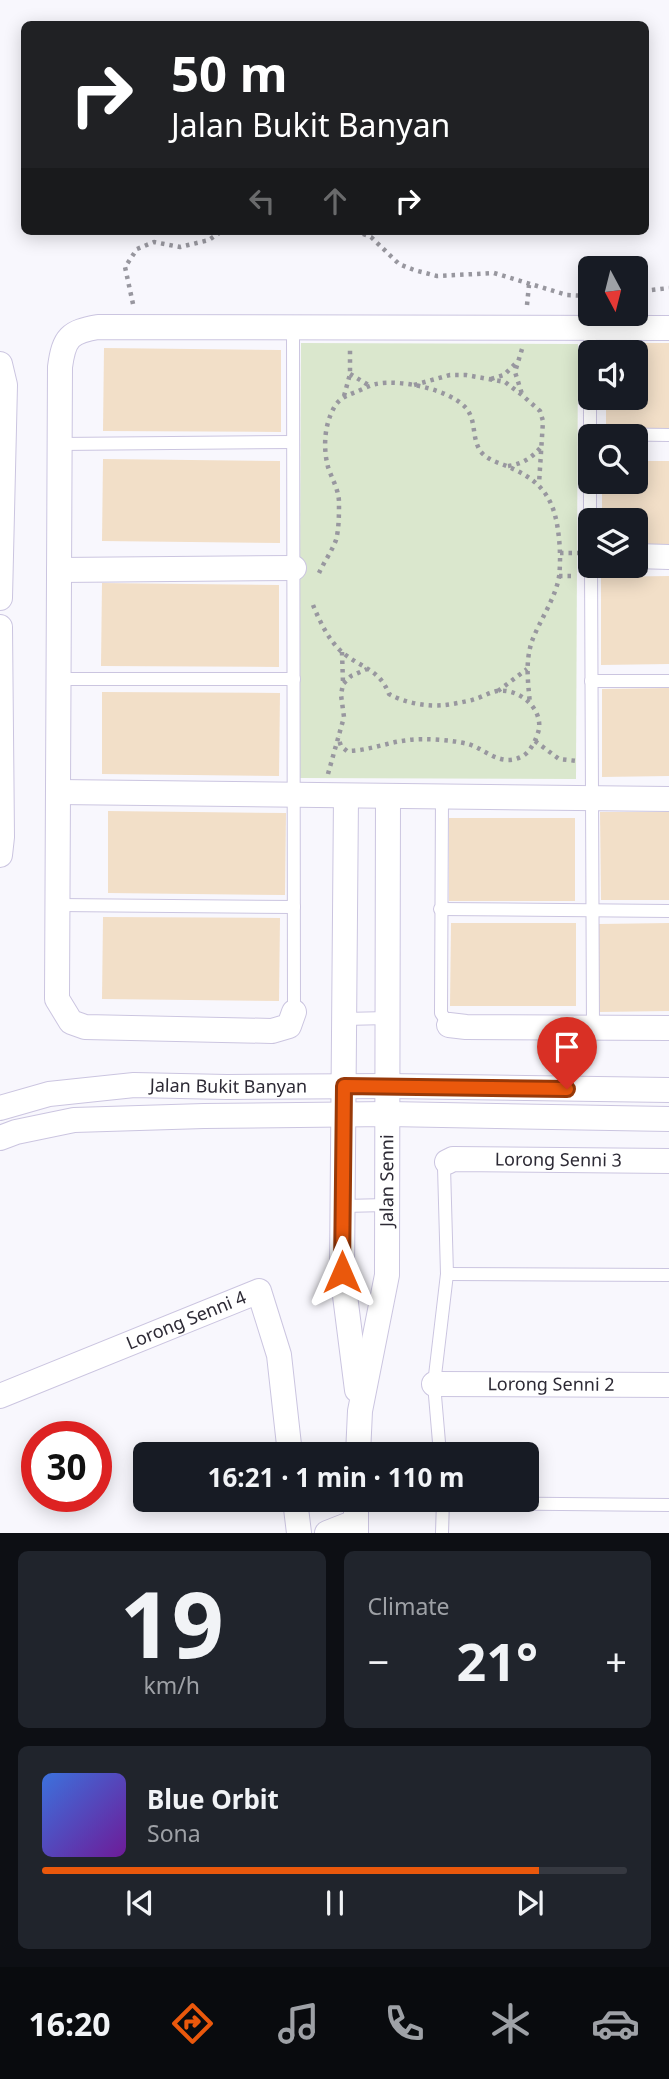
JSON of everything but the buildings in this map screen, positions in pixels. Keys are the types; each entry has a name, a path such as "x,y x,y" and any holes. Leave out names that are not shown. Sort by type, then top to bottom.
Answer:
{"street":[{"path":"295,1012 289,1026 272,1031 85,1027 71,1022 57,999 60,366 68,338 78,330 88,328 135,327 669,328"},
{"path":"0,364 5,385 0,598"},
{"path":"648,556 669,556"},
{"path":"59,570 294,568"},
{"path":"0,627 0,855"},
{"path":"58,792 669,799"},
{"name":"Jalan Senni","path":"334,795 344,1019 342,1272 360,1411"},
{"name":"Jalan Senni","path":"359,1442 360,1411 387,1275 388,796"},
{"path":"449,1025 669,1028"},
{"name":"Jalan Bukit Banyan","path":"0,1108 49,1094 134,1085 669,1090"},
{"name":"Jalan Bukit Banyan","path":"0,1138 16,1132 74,1121 204,1116 388,1114 669,1119"},
{"name":"Lorong Senni 3","path":"447,1162 453,1159 669,1161"},
{"name":"Lorong Senni 4","path":"0,1396 259,1291 279,1354 289,1442"},
{"name":"Lorong Senni 2","path":"434,1384 669,1385"},
{"path":"296,1512 299,1533"},
{"path":"327,1533 356,1518"}],"lane":[{"path":"293,327 295,1012"},
{"path":"590,328 590,340"},
{"path":"648,435 669,435"},
{"path":"59,444 293,442"},
{"path":"591,578 593,1028"},
{"path":"59,680 294,679"},
{"path":"591,681 669,681"},
{"path":"442,796 440,1013 449,1025"},
{"path":"58,905 294,907"},
{"path":"440,909 669,911"},
{"path":"344,1019 387,1018"},
{"path":"439,1442 434,1384 447,1274 444,1167 447,1162"},
{"path":"343,1206 387,1205"},
{"path":"447,1274 669,1275"},
{"path":"539,1503 669,1505"},
{"path":"442,1533 443,1512"}],"path":[{"path":"135,327 133,302 125,267 137,249 155,242 180,247 209,240 216,235"},
{"path":"366,235 398,264 414,270 437,276 494,273 567,295 578,295"},
{"path":"648,290 669,288"},
{"path":"344,397 350,374 349,327"},
{"path":"522,395 515,372 525,328"},
{"path":"490,379 504,375 517,362"},
{"path":"350,374 370,386"},
{"path":"413,385 450,375 466,375 505,382 522,395 540,411 543,421 539,485"},
{"path":"314,584 336,540 339,501 327,460 326,439 327,425 335,405 344,397 376,384 413,385 453,397 466,408 473,420 475,439 481,452 490,460 522,472 539,485 551,502 557,524 559,579 532,642 527,669 530,704"},
{"path":"507,466 526,461 542,447"},
{"path":"312,603 319,620 342,652 384,680 389,694 397,699 444,705 472,700 497,691 527,669"},
{"path":"334,795 338,737 344,717 341,695 342,652"},
{"path":"343,684 351,676 367,669"},
{"path":"338,737 346,751 360,751 411,739 469,744 492,757 509,759 523,755 535,741 539,718 530,704 509,692 497,691"},
{"path":"535,741 559,759 592,763"}],"green space":[{"path":"301,343 578,344 576,779 299,778"}],"route":[{"path":"342,1272 344,1086 567,1089"}]}
